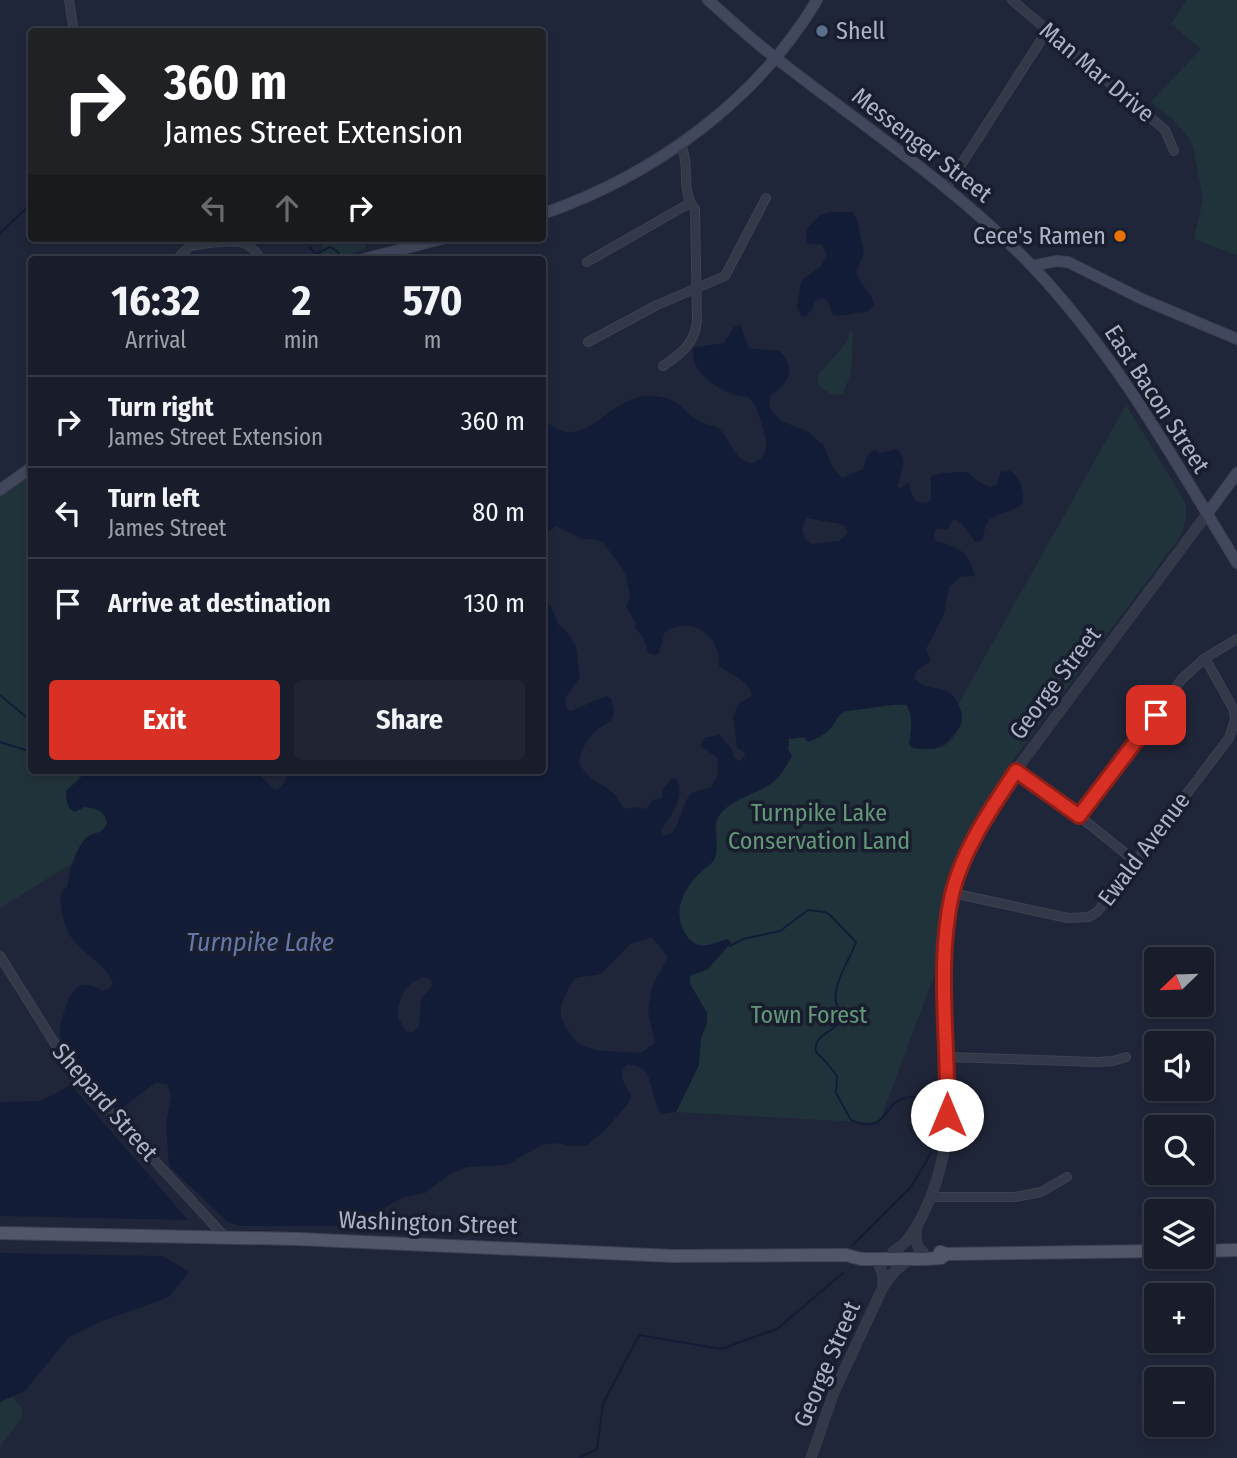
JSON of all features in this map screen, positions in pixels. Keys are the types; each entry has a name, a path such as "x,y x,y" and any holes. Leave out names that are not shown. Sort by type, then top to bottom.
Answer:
{"main road":[{"name":"Messenger Street","path":"708,0 774,58 946,188 1032,266"},
{"path":"546,213 625,179 680,144 732,103 802,26 817,0"},
{"path":"376,256 430,242"},
{"path":"1032,266 1056,261 1068,262 1142,299 1237,339"},
{"name":"East Bacon Street","path":"1032,266 1114,365 1237,563"},
{"path":"0,489 28,470"},
{"name":"George Street","path":"1207,514 1237,474"},
{"name":"Washington Street","path":"0,1233 421,1243 673,1256 854,1256 861,1259 909,1259 941,1258 946,1254"},
{"path":"1214,1251 1237,1250"},
{"name":"Washington Street","path":"854,1256 860,1252 946,1254 1144,1251"}],"street":[{"path":"69,0 73,28"},
{"name":"Man Mar Drive","path":"1012,0 1165,130 1174,151"},
{"path":"946,188 1047,31"},
{"path":"663,366 678,356 696,333 695,209 687,198 686,155 680,144"},
{"path":"588,342 657,305 725,276 766,198"},
{"path":"587,262 690,203"},
{"path":"180,256 190,246 236,242 244,243 259,256"},
{"name":"George Street","path":"893,1252 906,1242 917,1226 932,1197 943,1159 947,1135 945,942 952,893 974,838 1016,771 1207,514"},
{"path":"1079,816 1182,679 1205,658 1237,639"},
{"name":"Ewald Avenue","path":"952,893 1068,918 1089,918 1098,911 1230,738 1235,720 1234,710 1205,658"},
{"path":"1016,771 1079,816 1135,861"},
{"name":"Shepard Street","path":"0,956 72,1071 225,1237"},
{"path":"947,1057 1097,1062 1126,1057"},
{"path":"932,1197 1016,1197 1041,1192 1067,1177"},
{"path":"917,1226 916,1241 923,1252"},
{"name":"George Street","path":"877,1259 883,1275 883,1287"},
{"name":"George Street","path":"811,1458 834,1392 883,1287 894,1272 909,1259"}],"green space":[{"path":"1187,0 1237,0 1237,255 1194,239 1203,199 1193,147 1190,139 1172,119 1151,102 1201,49 1171,24"},
{"path":"322,242 364,242 366,248 345,256 321,256"},
{"path":"850,332 853,333 851,372 843,394 832,395 819,386 817,376 846,343"},
{"name":"Town Forest","path":"1126,405 1184,500 1184,526 1177,541 1014,759 966,835 944,891 939,919 936,970 879,1123 676,1112 699,1065 701,1038 707,1023 707,1013 690,984 690,976 708,969 715,944 697,944 687,937 681,927 678,913 687,888 697,875 710,865 718,838 716,823 719,814 735,802 776,780 789,739 804,737 808,742 825,734 845,711 907,705 913,729 911,748 934,749 952,739 959,726 958,705"},
{"path":"28,477 28,774 85,774 66,791 79,810 84,807 99,810 107,823 102,832 85,839 74,862 0,908 0,497"},
{"path":"0,1394 12,1397 23,1409 21,1419 0,1446"}],"water":[{"path":"852,212 857,219 864,254 856,271 874,305 867,312 833,315 828,301 822,298 814,302 813,308 806,316 801,316 797,307 801,281 821,266 827,255 822,245 806,243 807,229 820,215"},
{"name":"Turnpike Lake","path":"740,325 749,348 779,351 785,357 788,376 782,387 770,396 769,407 782,421 808,432 823,444 832,466 842,478 863,469 867,456 874,450 881,453 898,449 903,463 897,486 900,489 909,482 917,502 926,503 931,500 931,477 937,474 967,472 990,487 996,485 1001,472 1010,471 1019,481 1023,502 1012,510 993,517 988,522 983,540 975,542 956,519 948,529 936,529 934,533 936,541 951,545 966,556 975,576 960,577 949,587 944,614 926,649 931,661 917,670 914,678 926,686 952,694 961,711 960,727 942,746 913,748 909,744 911,719 906,705 845,711 827,732 819,737 808,742 804,737 789,739 788,749 792,756 779,777 730,805 719,816 716,825 715,858 688,887 681,902 680,918 686,935 695,944 706,945 728,939 731,943 708,969 690,976 690,984 707,1013 707,1023 701,1038 699,1065 676,1112 662,1114 648,1075 637,1066 627,1065 622,1076 631,1095 628,1104 604,1131 587,1145 542,1145 506,1165 467,1167 450,1174 425,1193 404,1197 376,1212 358,1215 336,1226 241,1226 229,1223 169,1166 166,1125 171,1096 167,1084 155,1083 122,1108 115,1108 81,1075 62,1043 60,1025 68,1000 74,991 80,985 90,985 103,991 113,983 104,969 74,941 62,914 62,892 67,885 76,854 86,838 101,831 107,823 102,812 96,809 84,807 75,812 72,810 67,803 66,791 85,774 259,774 272,788 278,790 286,774 546,774 546,602 551,606 558,624 576,646 580,677 565,698 567,709 571,711 606,696 611,698 614,711 612,720 587,741 579,761 582,767 590,777 616,796 626,809 646,809 653,800 662,798 663,789 672,778 676,778 679,798 661,830 663,836 672,833 691,793 711,787 718,774 717,757 700,746 704,738 720,735 732,749 734,758 740,761 745,757 744,752 737,748 733,717 738,704 752,696 744,682 719,666 715,645 710,637 694,627 675,627 665,632 659,653 648,653 643,637 635,628 636,623 626,607 630,596 626,576 603,543 594,539 582,539 556,526 546,538 546,422 566,432 577,431 587,428 628,401 640,397 663,397 699,421 719,429 744,461 751,463 758,460 763,456 766,441 754,403 748,397 714,385 701,372 693,357 693,349 696,347 724,343 734,327","holes":["807,518 844,525 848,533 839,541 811,544 804,537 802,528","652,937 668,957 652,986 648,1013 655,1043 641,1053 599,1050 577,1042 565,1026 561,1012 564,998 575,978 601,974 630,944","424,977 431,980 432,986 421,999 419,1026 413,1032 407,1032 398,1018 399,1004 407,987"]},
{"path":"71,1085 188,1220 0,1216 0,1102 41,1101"},
{"path":"0,1253 163,1256 189,1272 169,1297 100,1322 69,1337 25,1391 0,1402"}],"waterway":[{"path":"0,233 28,207"},
{"path":"309,247 316,254 330,247 340,256"},
{"path":"0,695 28,719"},
{"path":"0,742 28,751"},
{"path":"730,946 743,939 780,931 808,910 830,915 856,942 837,987 836,1002 843,1018 821,1037 816,1052 837,1076 836,1093 851,1120 864,1124 877,1122 896,1102 912,1097 919,1098 929,1107 934,1130"},
{"path":"853,1245 911,1187 931,1153"},
{"path":"579,1458 597,1449 603,1404 639,1335 721,1349 777,1329 843,1273"}],"place":[{"name":"Shell","path":"822,31"},
{"name":"Cece's Ramen","path":"1120,236"}],"route":[{"path":"947,1115 945,942 952,893 974,838 1016,771 1079,816 1156,715"}],"park label":[{"name":"Turnpike Lake Conservation Land","path":"819,827"}]}
